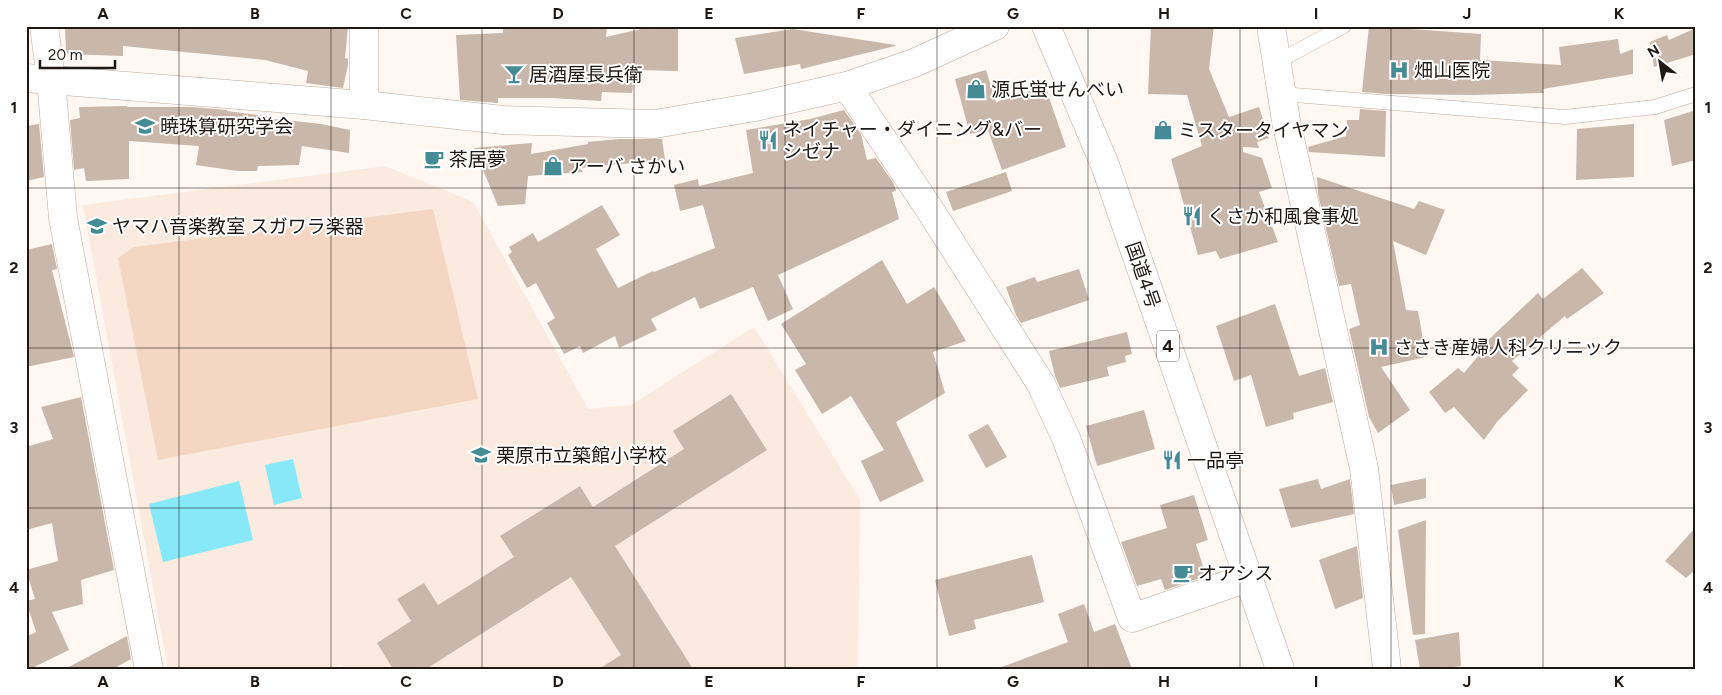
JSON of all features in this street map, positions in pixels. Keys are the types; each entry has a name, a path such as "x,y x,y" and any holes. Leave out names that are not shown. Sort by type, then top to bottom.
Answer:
{"main road":[{"path":"44,26 39,79 63,218 149,669"},
{"path":"364,26 364,105"},
{"path":"39,79 364,105 503,120 655,124 754,107 847,86 914,63 995,26"},
{"name":"国道4号","path":"1046,26 1105,165 1250,577 1280,669"},
{"path":"1271,26 1286,122 1364,468 1387,669"},
{"path":"847,86 930,210 1041,384 1073,456 1132,618 1250,577"}],"lane":[{"path":"1277,62 1344,26"},
{"path":"1282,94 1565,116 1655,107 1696,94"}],"shaded area":[{"name":"栗原市立築館小学校","path":"385,166 473,202 588,409 631,405 754,327 860,500 858,667 856,669 345,669 342,665 322,669 168,669 83,205"},
{"path":"433,209 478,399 158,460 118,258 134,247"}],"water":[{"path":"293,459 302,498 274,505 265,465"},
{"path":"239,481 253,540 163,562 149,504"}],"building":[{"path":"65,26 348,26 345,58 348,59 348,65 343,88 306,83 308,71 265,60 123,46 123,56 66,54"},
{"path":"607,26 606,37 654,26 678,26 678,71 635,70 632,93 602,92 601,101 551,98 498,98 498,103 460,100 456,35 503,33 503,29"},
{"path":"1151,26 1214,26 1209,69 1229,117 1259,107 1269,138 1257,142 1259,148 1243,147 1243,152 1262,158 1272,188 1259,192 1278,242 1220,259 1216,251 1198,255 1171,159 1202,146 1187,95 1148,94"},
{"path":"1369,26 1481,34 1480,60 1561,65 1559,47 1618,39 1620,54 1633,49 1633,74 1543,89 1544,93 1472,95 1362,92"},
{"path":"1696,28 1696,54 1654,67 1650,42 1667,35 1669,40"},
{"path":"793,29 895,46 801,69 800,64 744,74 735,38"},
{"path":"986,70 996,102 1045,86 1066,147 1002,170 988,130 970,134 955,79"},
{"path":"79,107 192,107 227,110 350,130 349,153 302,146 299,165 258,166 257,171 238,171 196,165 199,146 129,141 129,179 86,181 84,168 74,170 70,120 80,118"},
{"path":"1360,109 1386,111 1385,157 1309,152 1308,147 1346,136 1347,120 1359,120"},
{"path":"844,110 861,134 867,160 876,158 894,184 896,191 892,192 899,219 778,275 793,309 768,321 753,287 700,309 695,297 651,319 657,330 619,348 615,336 583,353 580,346 564,354 547,323 555,318 536,283 527,288 508,255 512,252 509,247 533,233 538,242 602,205 620,235 596,249 618,288 653,271 715,248 703,205 680,211 674,185 698,179 699,186 753,173 746,130 810,119"},
{"path":"1693,111 1696,122 1696,160 1672,166 1664,120"},
{"path":"39,124 44,177 26,181 26,126"},
{"path":"1634,124 1634,177 1576,180 1577,129"},
{"path":"619,139 662,139 665,160 580,168 583,172 528,176 525,204 498,206 474,148 532,143 531,154 588,144 588,142"},
{"path":"1006,172 1012,191 953,211 946,192"},
{"path":"1317,177 1414,209 1419,201 1445,210 1426,255 1393,241 1406,310 1418,311 1426,357 1381,367 1410,410 1378,433 1369,417 1349,329 1360,325 1351,284 1339,286 1318,194"},
{"path":"52,244 57,269 52,270 74,357 26,367 26,250"},
{"path":"882,260 907,304 934,287 966,341 933,352 945,393 896,422 924,481 880,502 861,461 884,450 851,396 822,414 795,370 806,364 781,324"},
{"path":"1582,268 1604,293 1567,319 1565,316 1512,361 1519,368 1512,375 1528,390 1497,422 1484,440 1454,407 1445,413 1429,392 1458,368 1464,373 1489,343 1484,344 1538,293 1543,299"},
{"path":"1079,269 1089,300 1021,323 1016,315 1006,287 1035,277 1037,282"},
{"path":"1275,304 1299,376 1325,368 1333,402 1293,413 1294,419 1266,427 1251,375 1234,381 1216,326"},
{"path":"1127,332 1132,354 1125,356 1126,362 1107,367 1109,376 1060,388 1049,351"},
{"path":"731,394 767,450 615,546 693,669 599,669 621,655 571,577 426,669 393,669 377,643 411,621 397,599 424,583 438,605 514,557 500,536 580,486 593,507 684,449 673,431"},
{"path":"81,397 114,570 81,580 83,604 52,612 69,650 30,669 26,669 26,637 36,632 26,601 35,599 26,570 58,561 52,523 26,530 26,447 53,439 41,407"},
{"path":"1144,410 1155,449 1097,466 1086,426"},
{"path":"988,424 1007,457 986,468 968,435"},
{"path":"1426,478 1426,498 1394,505 1391,485"},
{"path":"1318,479 1321,489 1350,479 1354,514 1291,528 1279,489"},
{"path":"1194,495 1208,540 1196,544 1206,576 1165,590 1161,579 1137,586 1121,542 1167,528 1160,505"},
{"path":"1426,520 1425,634 1413,635 1398,530"},
{"path":"1696,527 1696,569 1686,578 1665,561"},
{"path":"1357,546 1363,598 1335,609 1319,560"},
{"path":"1032,555 1044,602 974,620 976,629 949,636 935,580"},
{"path":"1084,604 1094,632 1115,624 1132,669 1003,669 1002,667 1068,642 1058,614"},
{"path":"1459,632 1461,666 1420,669 1415,640"},
{"path":"127,636 131,659 113,669 65,669"}],"place":[{"name":"畑山医院","path":"1399,70"},
{"name":"居酒屋長兵衛","path":"514,74"},
{"name":"源氏蛍せんべい","path":"976,89"},
{"name":"暁珠算研究学会","path":"145,126"},
{"name":"ミスタータイヤマン","path":"1163,130"},
{"name":"ネイチャー・ダイニング&バー シゼナ","path":"768,140"},
{"name":"茶居夢","path":"434,159"},
{"name":"アーバ さかい","path":"553,166"},
{"name":"くさか和風食事処","path":"1192,216"},
{"name":"ヤマハ音楽教室 スガワラ楽器","path":"97,226"},
{"name":"ささき産婦人科クリニック","path":"1379,347"},
{"name":"栗原市立築館小学校","path":"481,455"},
{"name":"一品亭","path":"1172,460"},
{"name":"オアシス","path":"1183,573"}]}
